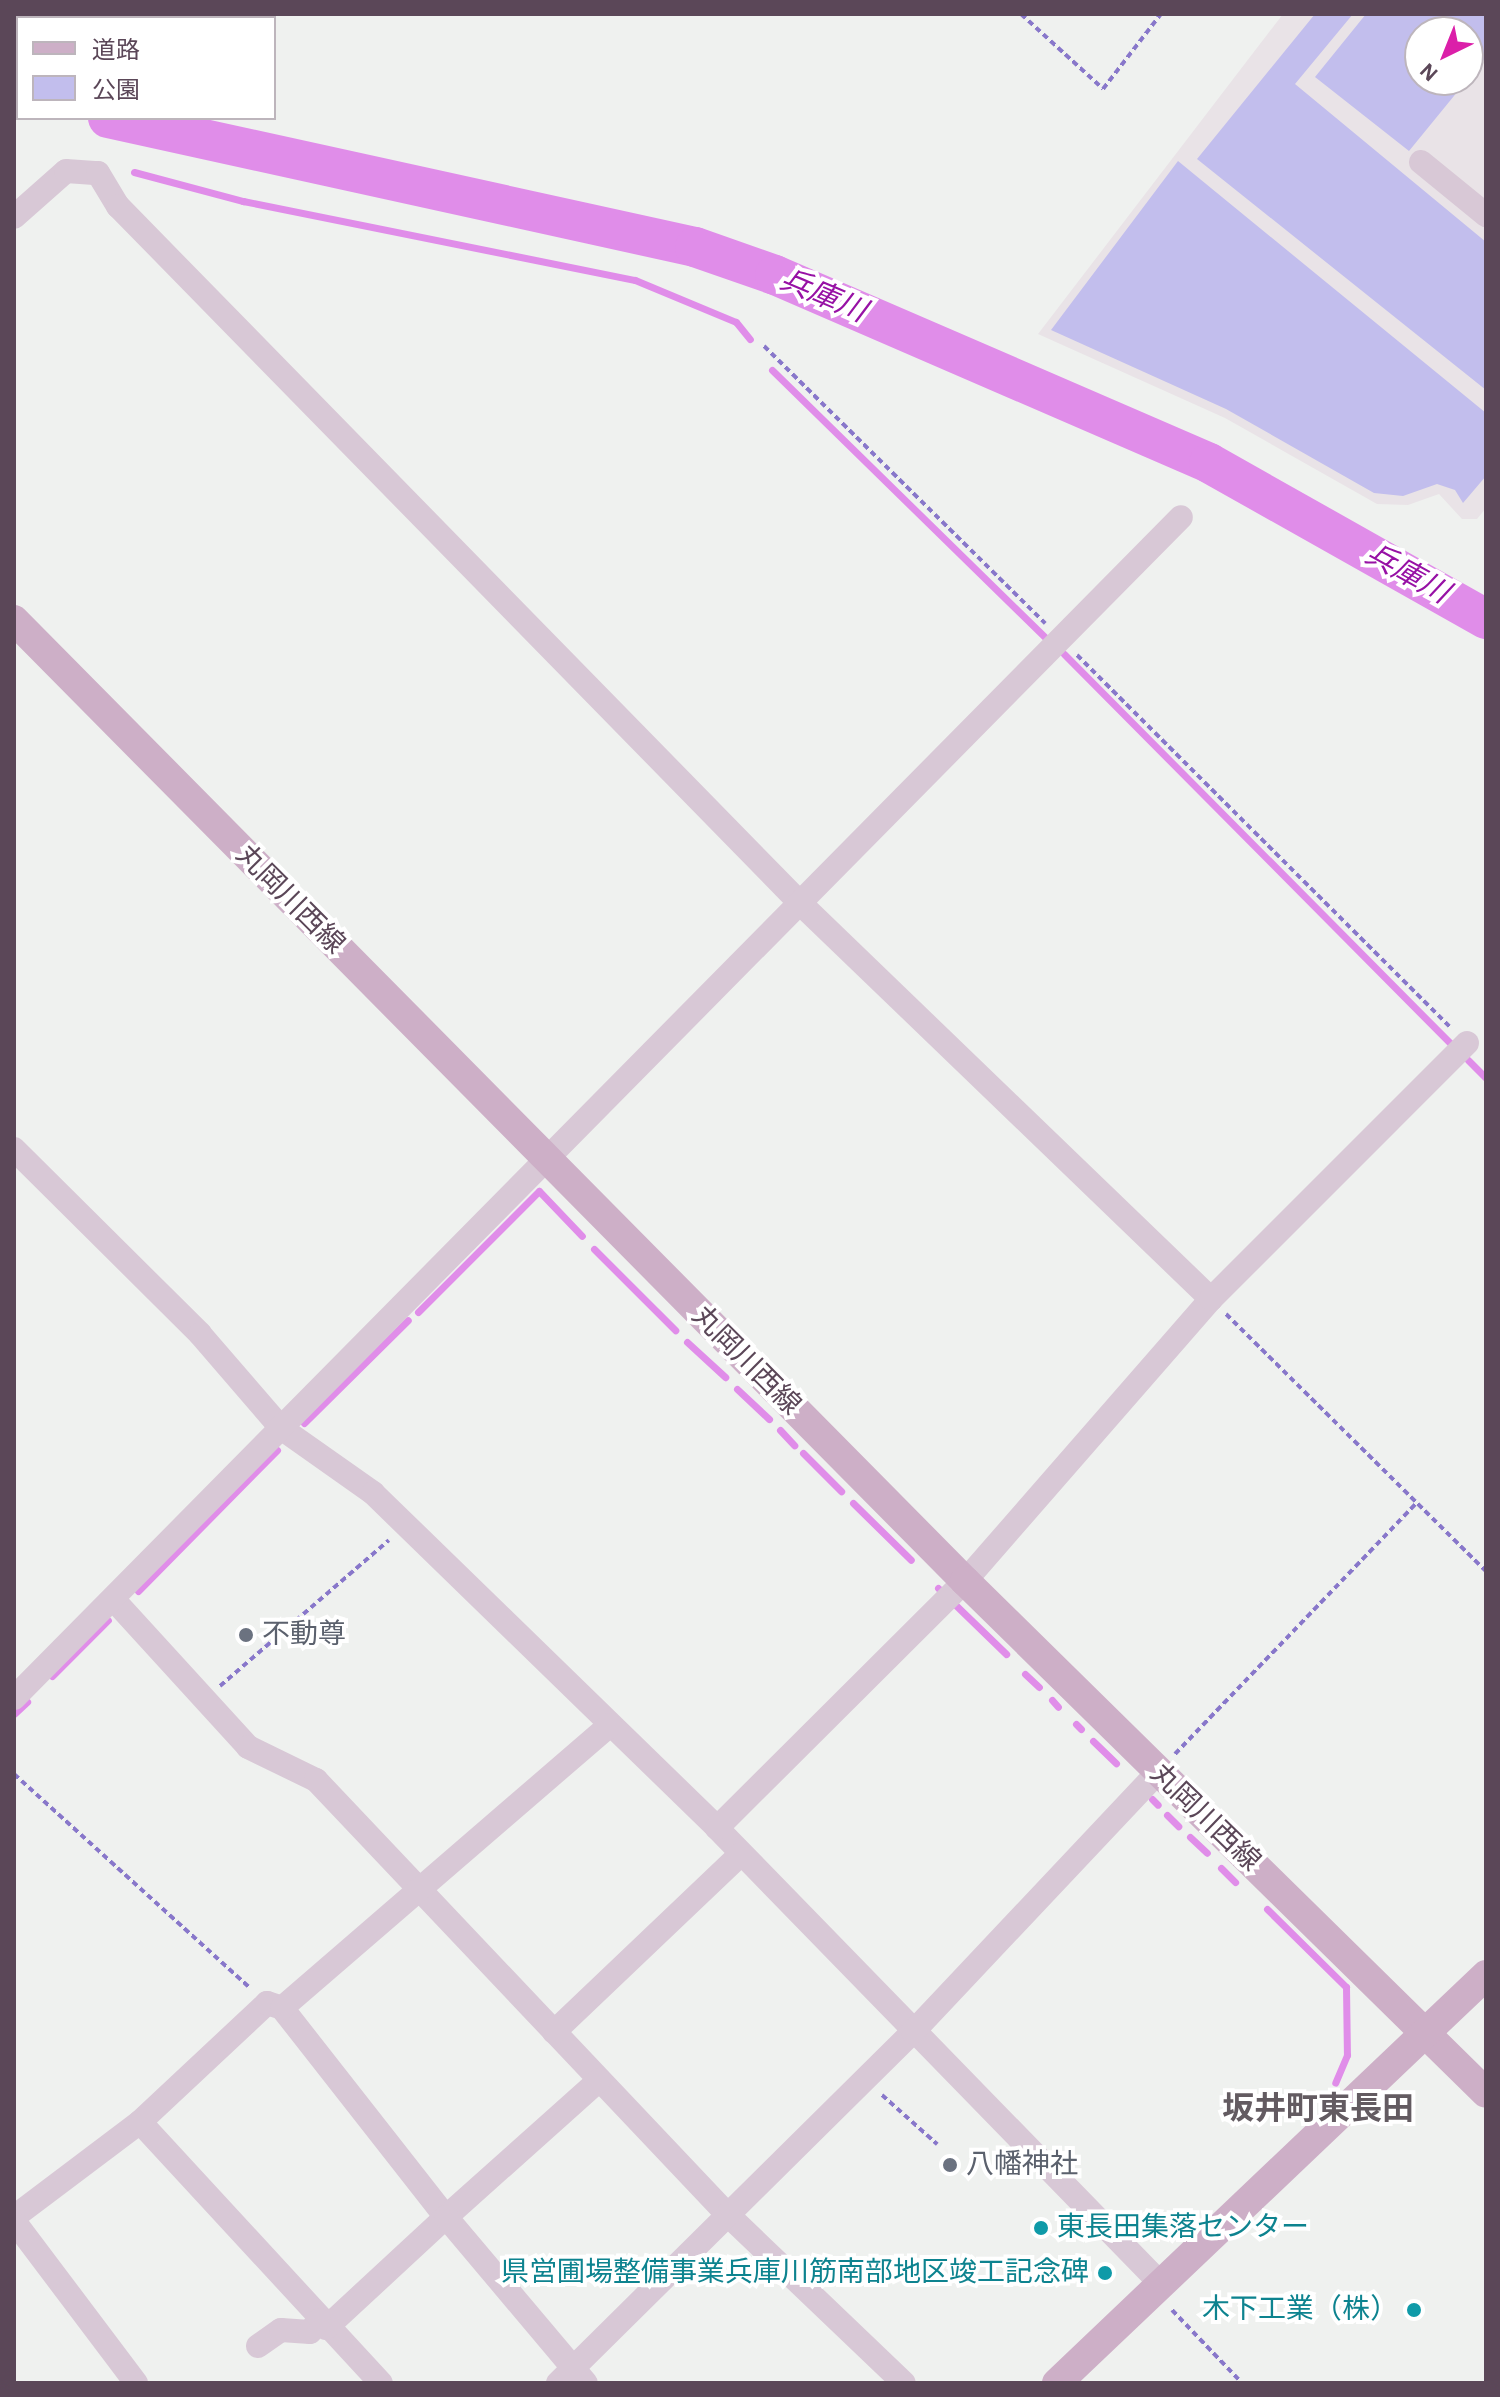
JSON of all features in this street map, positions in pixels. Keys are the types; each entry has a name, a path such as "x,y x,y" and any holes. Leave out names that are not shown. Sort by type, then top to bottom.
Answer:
{"main road":[{"name":"丸岡川西線","path":"14,620 965,1581 1486,2093"},
{"path":"1057,2383 1486,1975"}],"street":[{"path":"1421,162 1486,215"},
{"path":"14,217 66,171 98,173 118,206 802,905 1211,1299"},
{"path":"14,1698 1063,641 1181,517"},
{"path":"717,1828 965,1581 1211,1299 1467,1043"},
{"path":"14,1149 200,1334 281,1428 406,1526 717,1828 1161,2284"},
{"path":"114,1600 248,1747 316,1780 420,1886 728,2215 904,2383"},
{"path":"136,2383 14,2219 140,2122 610,1725"},
{"path":"274,2006 572,2378 728,2215 913,2032 1157,1773"},
{"path":"554,2032 740,1855"},
{"path":"258,2346 281,2330 310,2332 322,2324 599,2080"},
{"path":"140,2122 322,2324 381,2383"}],"path":[{"path":"1021,14 1103,89 1161,14"},
{"path":"764,346 1467,1043"},
{"path":"1211,1299 1486,1571"},
{"path":"1157,1773 1417,1503"},
{"path":"204,1702 406,1526"},
{"path":"14,1774 274,2006"},
{"path":"864,2078 937,2144"},
{"path":"1161,2284 1173,2313 1242,2383"}],"shaded area":[{"path":"1283,14 1486,14 1486,508 1477,519 1462,519 1439,494 1408,505 1377,504 1225,418 1038,334"}],"green space":[{"path":"1315,14 1353,14 1295,84 1486,242 1486,390 1197,159"},
{"path":"1366,14 1486,14 1484,59 1484,16 1404,16 1404,96 1454,96 1409,151 1315,77"},
{"path":"1178,161 1486,413 1486,476 1463,503 1455,490 1437,484 1403,496 1374,493 1226,409 1051,330"}],"waterway":[{"name":"兵庫川","path":"117,120 695,247 775,275 1209,463 1486,619"},
{"path":"134,172 243,201 635,280 736,322 750,339"},
{"path":"772,370 1047,639"},
{"path":"1064,654 1453,1046"},
{"path":"1468,1060 1486,1078"},
{"path":"418,1312 539,1191 582,1236"},
{"path":"594,1249 675,1330"},
{"path":"304,1423 408,1320"},
{"path":"687,1342 725,1377"},
{"path":"737,1389 769,1419"},
{"path":"780,1430 794,1445"},
{"path":"138,1591 277,1450"},
{"path":"803,1453 841,1491"},
{"path":"853,1503 911,1560"},
{"path":"938,1588 1006,1654"},
{"path":"52,1676 108,1620"},
{"path":"1025,1674 1039,1687"},
{"path":"1052,1700 1058,1707"},
{"path":"14,1714 27,1702"},
{"path":"1076,1724 1081,1729"},
{"path":"1093,1741 1116,1763"},
{"path":"1152,1799 1158,1805"},
{"path":"1167,1815 1178,1826"},
{"path":"1190,1837 1207,1853"},
{"path":"1221,1868 1235,1882"},
{"path":"1267,1909 1346,1987 1347,2055 1335,2083"}],"place":[{"name":"不動尊","path":"246,1635"},
{"name":"八幡神社","path":"950,2165"},
{"name":"東長田集落センター","path":"1041,2228"},
{"name":"県営圃場整備事業兵庫川筋南部地区竣工記念碑","path":"1105,2273"},
{"name":"木下工業（株）","path":"1414,2310"}],"district":[{"name":"坂井町東長田","path":"1318,2109"}]}
